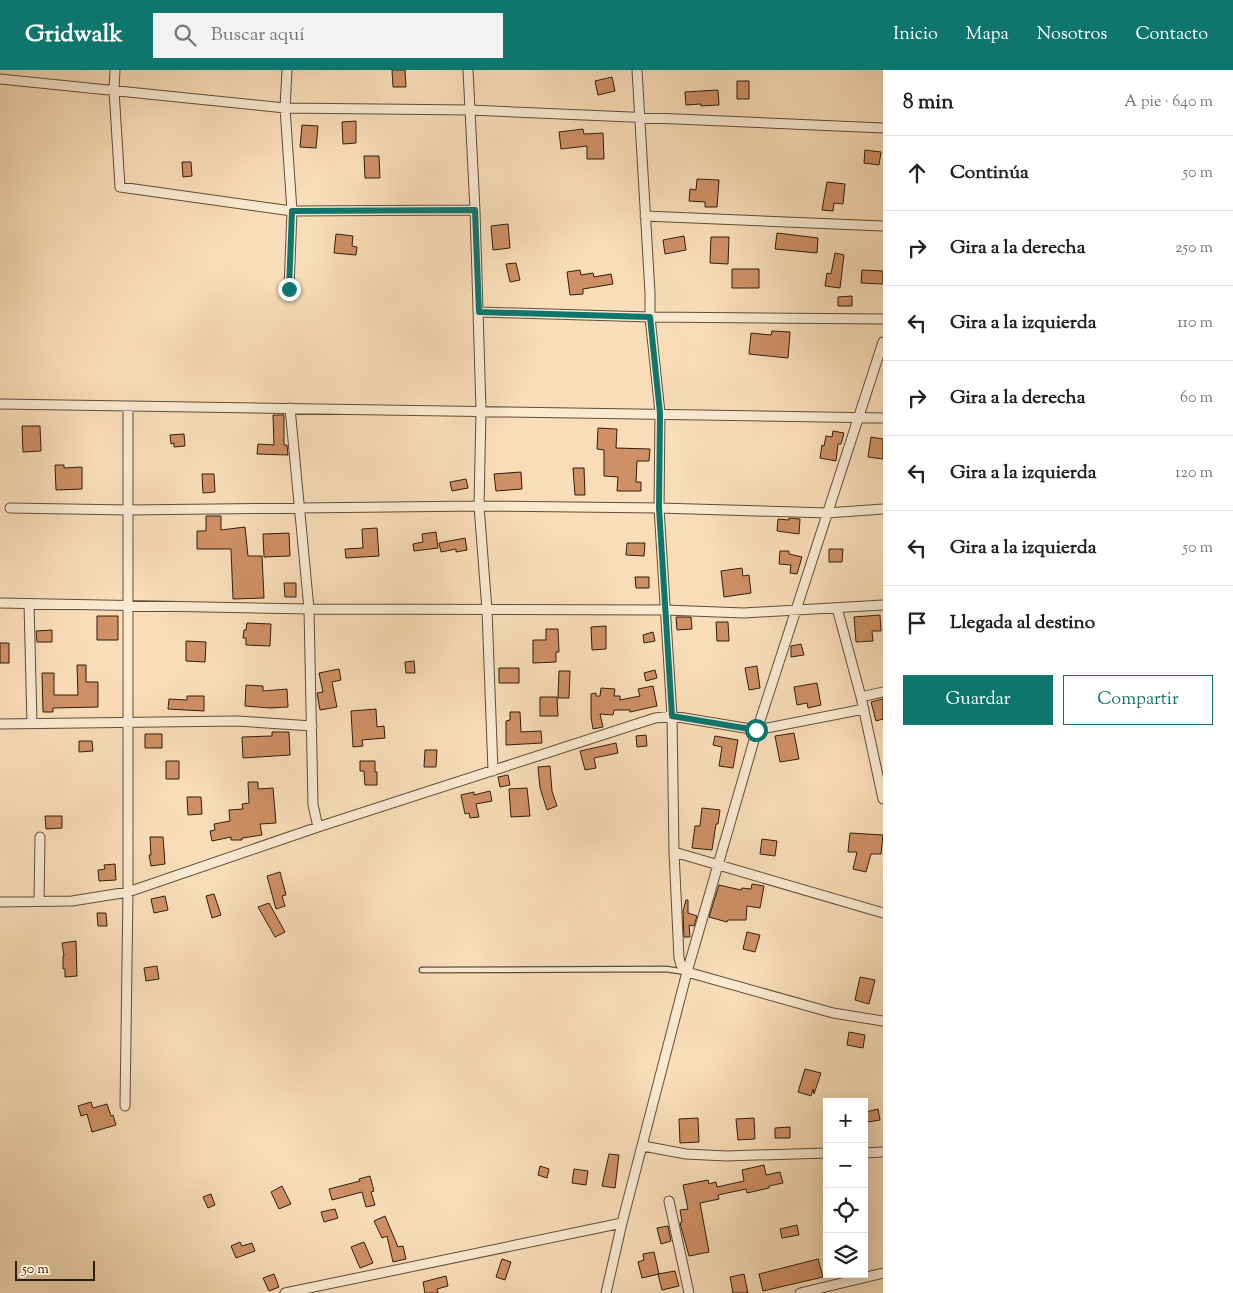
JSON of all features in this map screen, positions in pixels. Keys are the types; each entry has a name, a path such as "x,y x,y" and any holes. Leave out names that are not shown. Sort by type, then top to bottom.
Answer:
{"street":[{"path":"115,70 114,90 120,187 292,211 475,210"},
{"path":"287,70 285,108 292,211 289,289"},
{"path":"468,70 479,312 481,410 479,506 487,610 493,771"},
{"path":"637,70 650,317 660,413 659,508 672,716 674,852 679,958 681,965 687,972 833,1014 883,1021"},
{"path":"0,79 285,108 470,110 883,128"},
{"path":"645,216 883,226"},
{"path":"479,312 650,317 883,318"},
{"path":"606,1293 622,1223 687,972 756,730 883,342"},
{"path":"0,404 481,410 883,418"},
{"path":"125,1106 128,892 128,406"},
{"path":"290,408 309,609 313,805 318,827"},
{"path":"10,508 128,510 479,506 659,508 828,513 883,509"},
{"path":"0,604 309,609 665,610 744,613 883,605"},
{"path":"28,604 32,723"},
{"path":"837,608 861,696 883,799"},
{"path":"861,696 883,692"},
{"path":"0,902 72,900 128,892 318,827 655,718 672,716 756,730 864,710"},
{"path":"0,724 237,721 312,726"},
{"path":"39,900 40,837"},
{"path":"674,852 883,913"},
{"path":"643,1146 686,1154 726,1156 823,1154"},
{"path":"868,1153 883,1152"},
{"path":"669,1201 689,1293"},
{"path":"285,1293 622,1223"},
{"path":"800,1293 883,1273"}],"lane":[{"path":"422,970 666,969 687,972"}],"building":[{"path":"392,70 405,70 406,87 393,87"},
{"path":"612,77 615,91 598,95 595,81"},
{"path":"737,81 749,81 749,99 737,99"},
{"path":"718,90 719,105 686,105 685,92"},
{"path":"356,121 356,143 343,144 342,122"},
{"path":"302,125 318,126 316,148 300,147"},
{"path":"583,129 584,134 603,133 604,159 587,159 587,146 561,149 559,132"},
{"path":"865,150 881,152 879,165 864,163"},
{"path":"364,156 379,156 380,178 365,178"},
{"path":"182,162 191,162 192,176 183,177"},
{"path":"697,179 719,180 717,207 705,207 705,202 689,201 690,189 696,190"},
{"path":"827,182 845,184 843,204 834,203 833,211 822,210"},
{"path":"508,224 510,248 493,250 491,226"},
{"path":"777,233 818,238 817,253 775,249"},
{"path":"336,234 353,236 352,246 357,247 356,255 334,253"},
{"path":"684,236 686,250 665,254 663,240"},
{"path":"711,237 729,237 728,264 710,263"},
{"path":"835,253 844,255 840,288 825,286 827,273 831,274"},
{"path":"516,263 520,280 510,282 506,264"},
{"path":"732,269 759,269 759,288 732,288"},
{"path":"580,270 581,275 593,273 594,277 611,274 613,284 583,289 583,294 570,295 567,272"},
{"path":"862,270 883,271 883,284 861,283"},
{"path":"852,296 852,306 838,306 838,297"},
{"path":"772,331 790,332 788,358 749,354 751,333 771,335"},
{"path":"273,415 284,415 284,445 287,445 288,455 257,454 258,444 274,445"},
{"path":"22,426 40,426 41,451 23,452"},
{"path":"598,428 617,429 616,448 650,449 649,461 637,461 636,482 641,482 641,491 617,491 618,477 604,476 604,450 597,449"},
{"path":"833,431 844,433 841,444 838,444 836,461 820,458 826,436 832,437"},
{"path":"184,434 185,446 174,447 174,443 171,444 170,435"},
{"path":"871,437 883,439 883,459 868,457"},
{"path":"55,465 64,465 64,468 82,467 82,489 56,490"},
{"path":"573,468 584,468 585,495 575,495"},
{"path":"521,472 522,489 496,491 494,474"},
{"path":"202,474 214,474 215,492 203,493"},
{"path":"466,479 468,488 452,491 450,482"},
{"path":"206,516 221,516 221,530 245,527 248,556 262,556 264,598 233,599 231,549 197,549 197,531 206,531"},
{"path":"789,518 800,519 799,534 777,531 778,519 789,520"},
{"path":"377,528 379,556 346,558 345,549 363,548 362,529"},
{"path":"436,532 438,548 414,551 413,544 423,542 422,534"},
{"path":"289,533 290,556 264,557 263,534"},
{"path":"465,538 467,550 456,552 456,549 441,552 439,543"},
{"path":"627,543 645,543 644,556 626,555"},
{"path":"829,549 843,549 842,562 829,562"},
{"path":"780,551 789,551 789,554 802,557 797,574 790,573 791,565 779,564"},
{"path":"742,568 743,576 749,575 751,593 724,597 721,571"},
{"path":"635,577 649,577 649,588 636,588"},
{"path":"284,583 296,583 296,597 285,597"},
{"path":"880,615 881,631 872,631 873,641 856,642 854,617"},
{"path":"97,616 118,616 118,640 97,640"},
{"path":"676,617 691,617 692,629 677,630"},
{"path":"716,622 728,622 729,641 717,641"},
{"path":"247,623 271,624 270,646 246,645 246,638 243,638"},
{"path":"606,626 606,649 592,650 591,627"},
{"path":"546,629 558,629 559,652 556,652 556,662 533,663 533,640 546,640"},
{"path":"52,630 52,642 37,642 36,631"},
{"path":"653,632 655,641 644,643 643,635"},
{"path":"186,641 206,642 205,662 186,661"},
{"path":"0,643 9,643 9,663 0,663"},
{"path":"801,644 804,655 791,657 791,646"},
{"path":"414,661 415,673 406,673 405,662"},
{"path":"77,665 86,665 86,682 98,682 98,707 53,708 53,712 43,712 42,673 54,673 54,695 78,695"},
{"path":"757,666 760,688 749,690 745,668"},
{"path":"499,668 519,668 519,683 499,683"},
{"path":"339,669 341,680 332,682 337,707 320,710 317,693 323,692 319,673"},
{"path":"655,670 657,678 646,681 644,673"},
{"path":"559,671 570,671 569,698 558,698"},
{"path":"817,683 821,705 808,708 807,703 797,705 794,687"},
{"path":"246,685 263,686 263,691 287,689 288,707 245,706"},
{"path":"653,686 657,706 630,712 630,710 614,710 613,715 600,714 603,727 593,729 591,694 596,693 596,696 600,696 601,688 615,689 614,696 620,696 620,700 640,696 638,689"},
{"path":"187,696 204,696 204,711 168,709 169,699 187,700"},
{"path":"540,697 557,697 558,716 540,716"},
{"path":"883,699 883,719 876,721 871,702"},
{"path":"376,709 377,727 384,726 385,738 362,740 363,746 353,747 351,711"},
{"path":"510,712 520,712 521,732 541,731 542,743 506,745 506,721 510,720"},
{"path":"272,732 289,732 290,755 243,758 242,737 272,736"},
{"path":"794,733 799,759 780,762 775,736"},
{"path":"145,734 162,734 162,748 145,748"},
{"path":"646,735 647,746 637,747 636,736"},
{"path":"715,736 738,740 733,768 719,766 722,747 713,745"},
{"path":"79,741 92,741 93,751 79,752"},
{"path":"616,743 618,753 594,758 596,768 585,770 580,751"},
{"path":"425,750 437,750 436,767 424,767"},
{"path":"166,761 179,761 179,779 166,779"},
{"path":"360,761 375,761 377,785 365,785 364,771 360,771"},
{"path":"550,766 552,791 557,806 547,810 540,788 538,767"},
{"path":"508,775 510,785 500,787 498,777"},
{"path":"248,782 258,782 258,789 273,788 276,823 260,824 262,835 242,838 242,840 231,840 231,837 212,841 210,831 215,830 214,824 230,821 229,810 243,809 242,804 249,803"},
{"path":"527,788 530,816 511,817 509,789"},
{"path":"490,791 492,801 476,804 479,817 470,818 469,813 465,814 461,795 474,792 474,795"},
{"path":"187,797 201,797 202,814 188,815"},
{"path":"702,808 720,810 712,850 692,848 695,826 700,826"},
{"path":"45,816 62,816 62,828 46,829"},
{"path":"850,833 883,835 881,854 871,854 866,872 853,869 857,852 848,852"},
{"path":"150,837 163,837 165,864 151,866 149,855 151,855"},
{"path":"762,839 777,841 775,856 760,854"},
{"path":"115,864 116,880 99,881 98,870 105,869 104,865"},
{"path":"280,872 286,895 282,896 285,906 276,909 267,876"},
{"path":"752,884 764,886 760,908 747,906 746,920 728,920 727,922 709,917 719,885 741,890 742,888 751,889"},
{"path":"214,894 221,915 212,918 206,896"},
{"path":"165,896 168,910 154,913 151,899"},
{"path":"686,900 688,900 688,913 697,916 694,926 689,925 690,937 684,937 683,911"},
{"path":"269,903 285,932 275,937 258,907"},
{"path":"97,913 106,913 107,926 98,926"},
{"path":"747,932 760,935 755,952 743,949"},
{"path":"76,941 77,976 65,977 62,943"},
{"path":"157,966 159,979 146,981 144,968"},
{"path":"860,977 875,980 869,1004 855,1000"},
{"path":"849,1032 865,1035 863,1048 847,1045"},
{"path":"805,1069 821,1073 814,1094 813,1089 811,1096 798,1092"},
{"path":"91,1102 93,1108 107,1104 116,1125 92,1132 87,1114 81,1116 78,1106"},
{"path":"878,1109 880,1120 868,1122 868,1112"},
{"path":"698,1118 699,1142 680,1143 679,1119"},
{"path":"754,1118 755,1139 738,1140 736,1119"},
{"path":"790,1127 790,1138 775,1138 775,1128"},
{"path":"609,1154 619,1155 615,1188 602,1186"},
{"path":"764,1165 766,1175 780,1172 783,1183 747,1193 746,1189 718,1195 719,1199 700,1203 709,1252 689,1256 680,1223 682,1222 680,1210 688,1209 683,1185 708,1180 709,1184 716,1182 717,1187 744,1181 742,1170"},
{"path":"540,1166 549,1169 547,1178 538,1175"},
{"path":"574,1169 588,1171 586,1185 572,1183"},
{"path":"370,1176 374,1191 371,1192 375,1205 366,1207 362,1192 332,1200 329,1189 360,1181 359,1179"},
{"path":"282,1186 291,1204 279,1209 271,1192"},
{"path":"211,1194 215,1205 208,1208 203,1197"},
{"path":"335,1209 338,1218 324,1222 321,1212"},
{"path":"385,1216 398,1247 403,1246 406,1259 393,1262 387,1236 382,1238 374,1221"},
{"path":"797,1225 799,1235 782,1238 780,1229"},
{"path":"668,1226 671,1241 661,1244 657,1228"},
{"path":"240,1242 242,1246 252,1243 255,1251 236,1258 231,1246"},
{"path":"364,1242 373,1263 360,1268 351,1247"},
{"path":"654,1252 659,1274 642,1278 638,1262 644,1260 643,1254"},
{"path":"502,1259 511,1262 505,1280 496,1277"},
{"path":"818,1259 823,1277 763,1291 759,1274"},
{"path":"675,1271 679,1286 662,1290 658,1274"},
{"path":"274,1274 279,1287 269,1291 263,1278"},
{"path":"744,1274 748,1293 733,1293 730,1277"},
{"path":"446,1276 448,1286 437,1289 438,1293 425,1293 423,1282"}],"route":[{"path":"289,289 292,211 475,210 479,312 650,317 660,413 659,508 672,716 756,730"}]}
